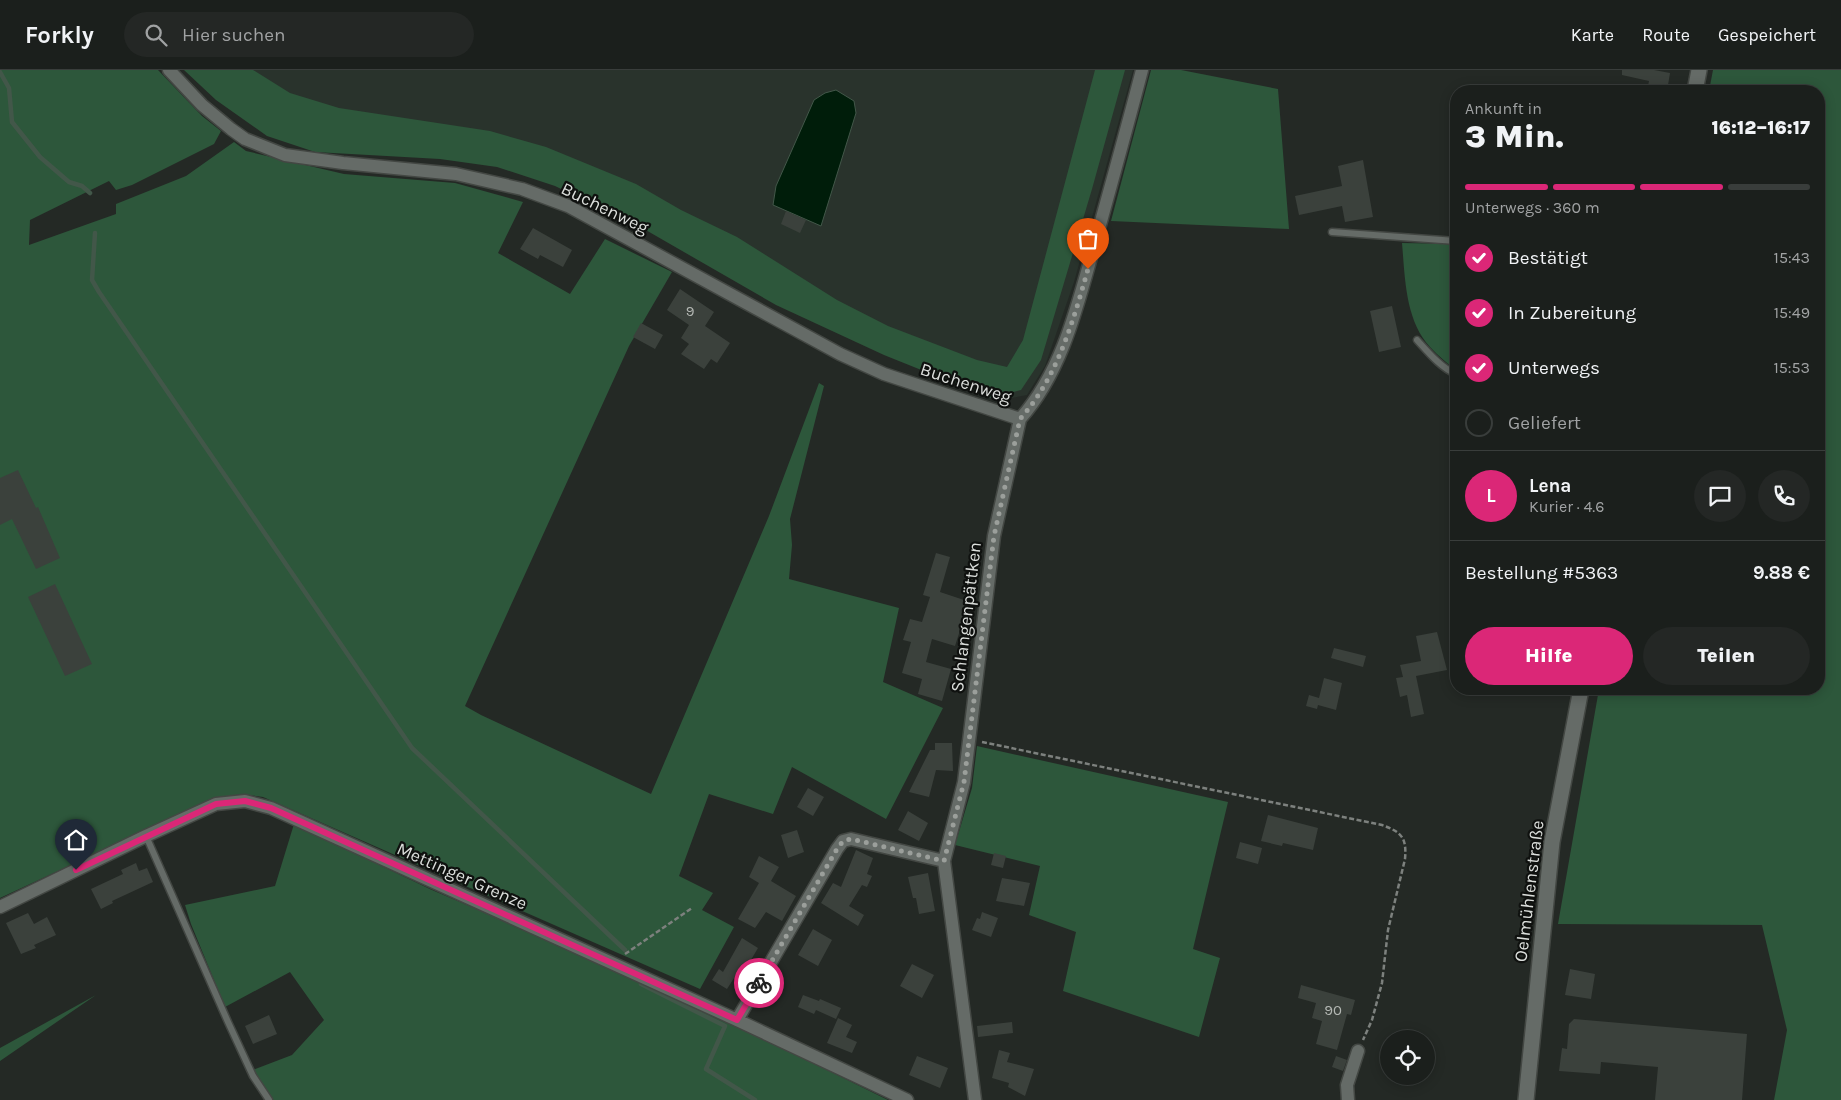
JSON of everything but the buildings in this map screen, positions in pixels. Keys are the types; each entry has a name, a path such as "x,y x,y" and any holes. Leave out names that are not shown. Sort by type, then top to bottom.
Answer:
{"street":[{"name":"Buchenweg","path":"169,70 202,105 245,139 285,155 342,163 456,174 522,189 576,211 840,354 884,374 1020,419"},
{"name":"Schlangenpättken","path":"975,1100 944,861 964,782 994,536 1020,419 1031,407 1054,370 1078,303 1142,70"},
{"path":"1696,85 1699,70"},
{"name":"Oelmühlenstraße","path":"1526,1100 1552,842 1580,695"},
{"name":"Mettinger Grenze","path":"0,907 216,804 245,801 271,808 737,1020 907,1100"},
{"path":"737,1020 843,841 851,839 944,861"},
{"path":"1348,1100 1347,1085 1358,1052"}],"lane":[{"path":"1332,232 1450,241"},
{"path":"1417,340 1450,372"},
{"path":"146,836 253,1076 269,1100"}],"path":[{"path":"970,730 982,742 1373,823 1396,830 1403,838 1406,847 1405,859 1388,930 1382,983 1372,1020 1358,1052"},
{"path":"612,963 692,908"}],"shaded area":[{"path":"0,70 158,70 202,116 221,131 214,144 132,185 116,190 109,181 30,220 29,245 116,214 116,204 186,176 234,142 246,151 344,174 455,183 523,202 498,253 570,294 605,239 672,272 629,346 465,706 651,794 769,516 819,383 824,386 790,519 792,545 789,579 899,608 883,682 943,708 886,819 792,767 773,814 709,794 679,876 713,893 702,910 734,927 700,989 263,797 243,794 215,798 0,898"},
{"path":"184,70 253,70 290,93 339,108 490,131 546,147 636,184 681,210 737,237 837,300 888,326 977,360 1007,367 1023,340 1095,70 1125,70 1041,360 1021,390 991,398 884,355 776,305 644,229 555,186 497,167 440,159 315,152 267,136 216,100"},
{"path":"236,70 1133,70 1074,282 1045,366 1027,395 1006,399 893,351 589,187 362,131"},
{"path":"1151,70 1181,70 1278,89 1289,229 1111,221"},
{"path":"1713,70 1841,70 1841,1100 1774,1100 1787,1030 1762,925 1558,924 1598,695 1825,695 1825,85 1710,85"},
{"path":"836,90 854,101 856,113 821,226 773,205 776,186 814,100 825,93"},
{"path":"1402,243 1450,244 1450,366 1430,347 1422,336 1411,311"},
{"path":"977,746 1228,802 1193,949 1220,958 1199,1037 1063,991 1076,932 1029,915 1040,866 955,845 972,788"},
{"path":"294,824 432,890 655,985 888,1100 272,1100 253,1070 292,1055 324,1020 290,972 225,1007 185,905 275,886"},
{"path":"96,995 0,1061 0,1048"}],"waterway":[{"path":"0,72 9,88 12,122 40,157 69,182 82,186 90,193"},
{"path":"95,233 92,280 99,292 412,748 625,950"},
{"path":"641,984 725,1026 706,1069 755,1100"}],"way so far":[{"path":"759,983 843,841 851,839 944,861 964,782 994,536 1020,419 1031,407 1054,370 1088,269"}],"route":[{"path":"76,870 216,804 245,801 271,808 737,1020 759,983"}]}
